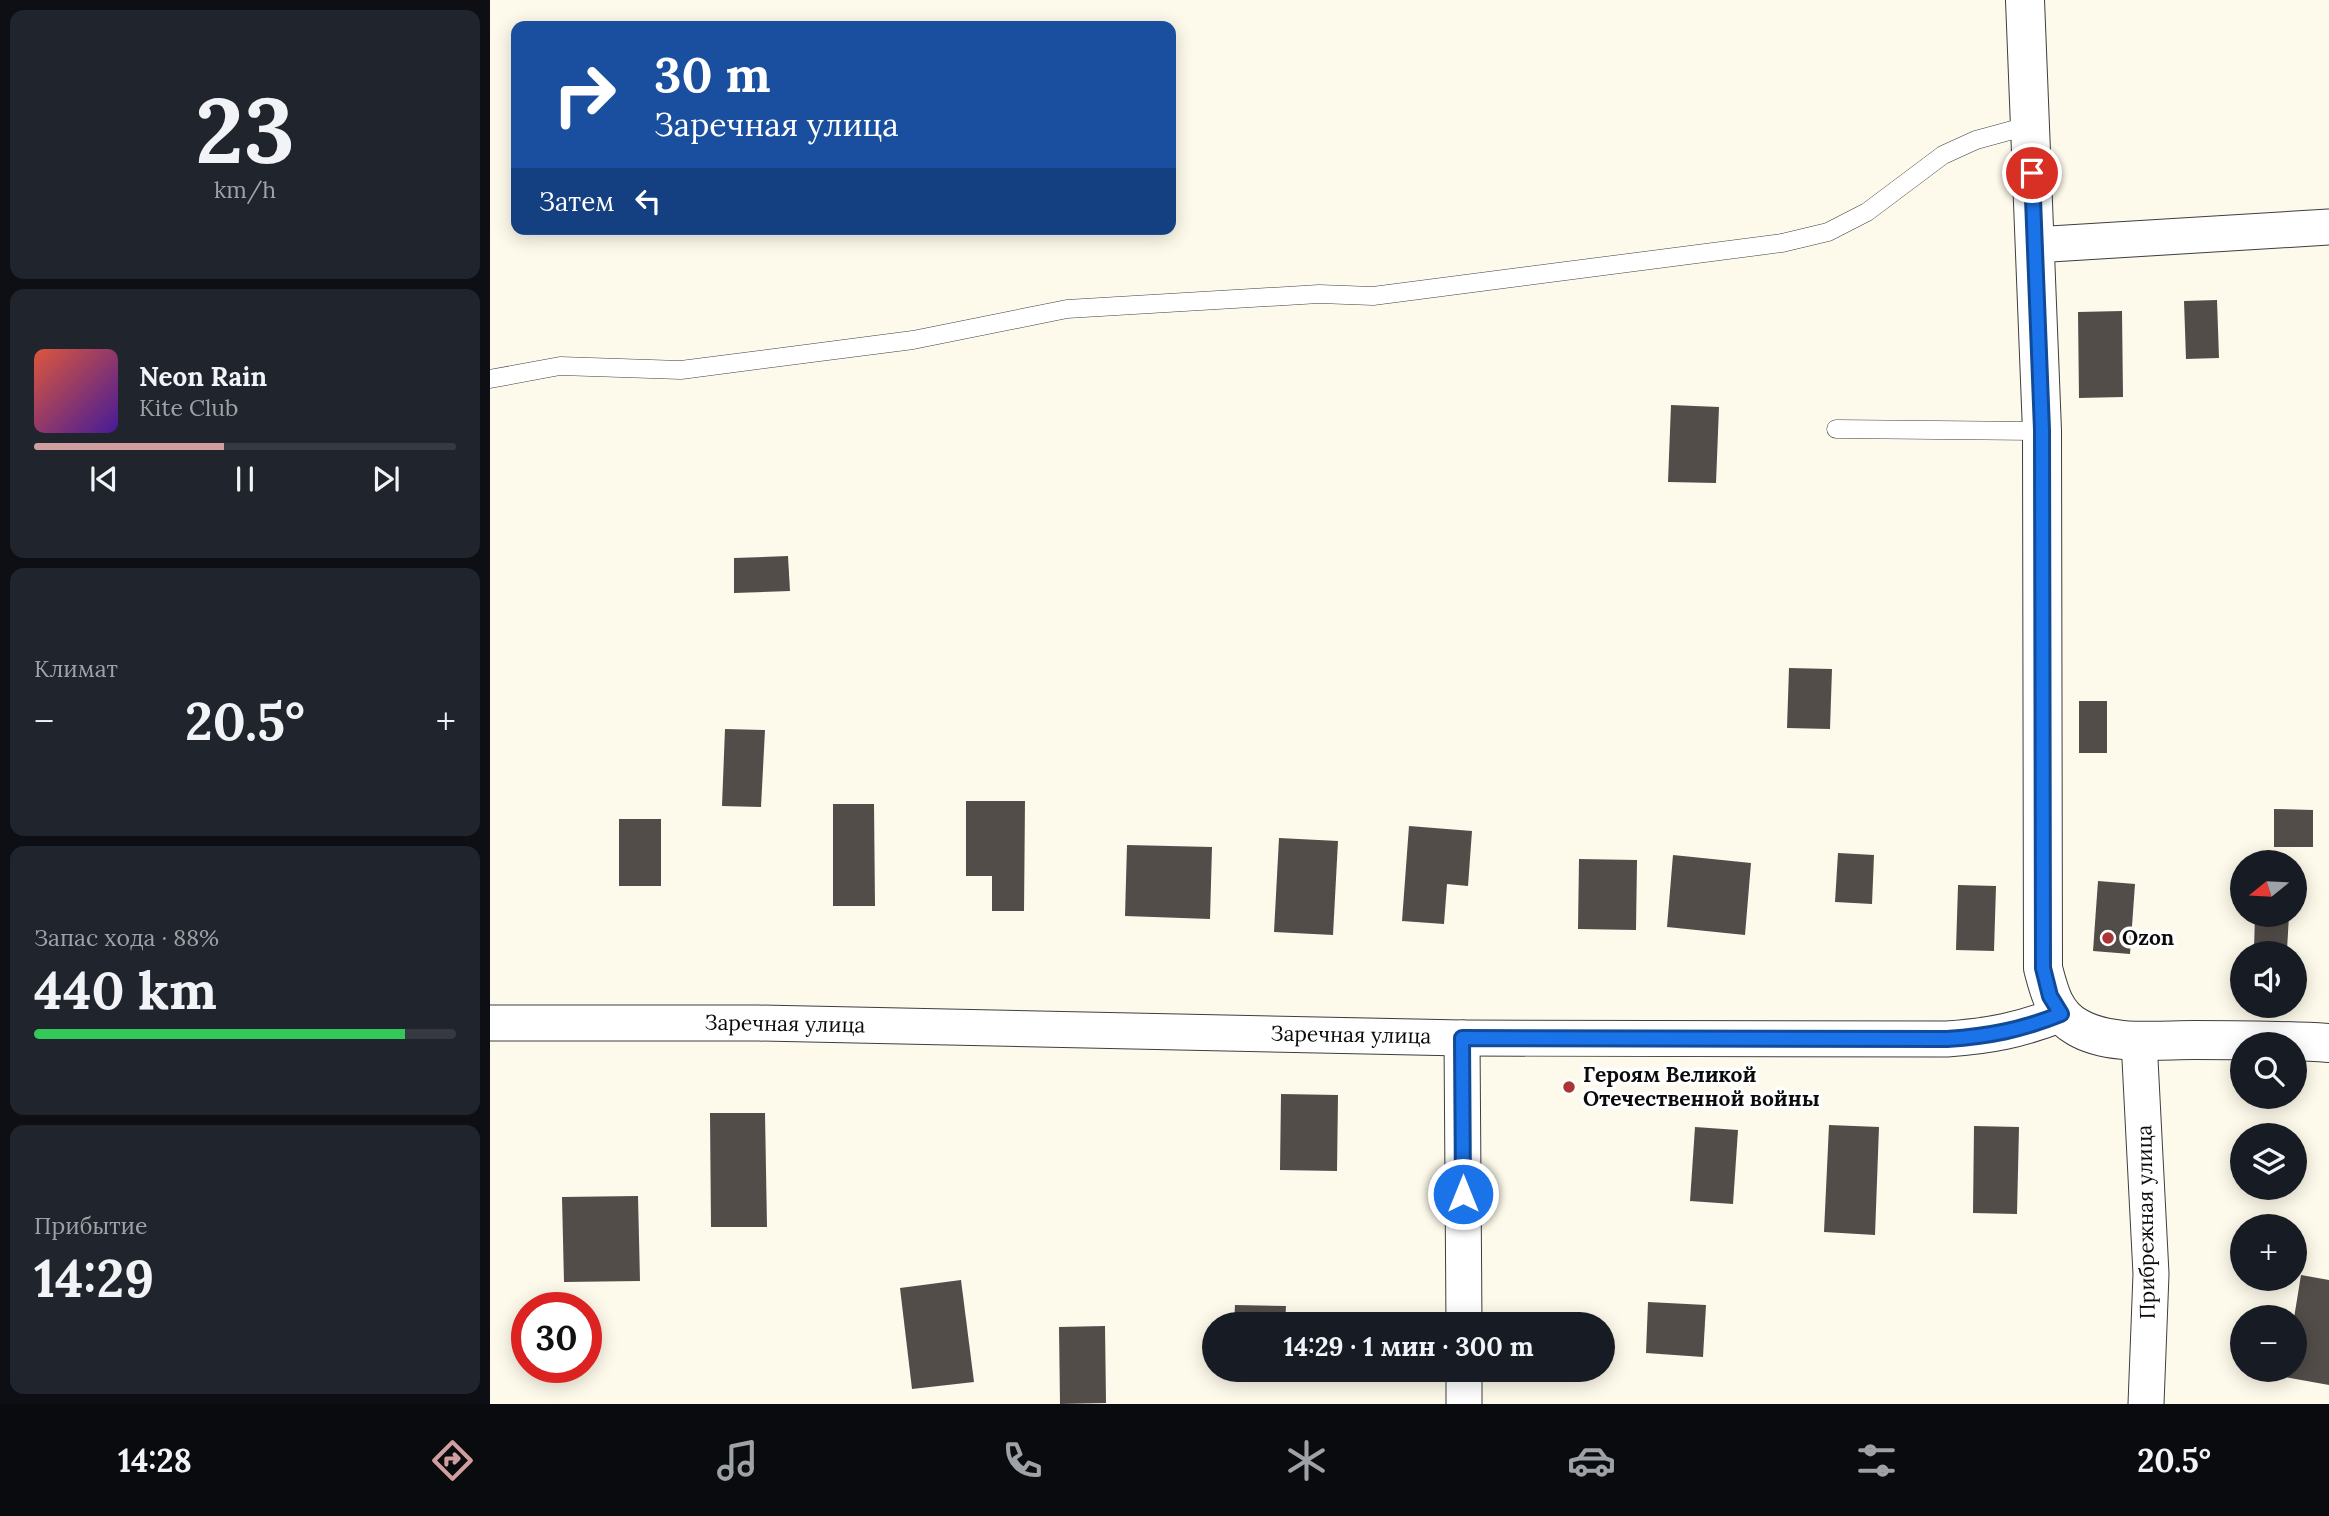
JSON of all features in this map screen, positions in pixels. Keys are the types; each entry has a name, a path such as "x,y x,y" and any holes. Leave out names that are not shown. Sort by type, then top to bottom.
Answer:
{"street":[{"path":"2025,0 2042,430 2043,968 2050,996 2061,1014 2076,1027 2098,1035 2139,1040 2329,1042"},
{"path":"2034,245 2329,227"},
{"name":"Заречная улица","path":"490,1023 758,1023 1462,1038 1947,1039 1995,1036 2027,1028 2061,1014"},
{"path":"1462,1038 1464,1312"},
{"name":"Прибрежная улица","path":"2139,1040 2151,1274 2146,1404"},
{"path":"1464,1382 1464,1404"}],"lane":[{"path":"490,379 560,366 681,370 913,340 1067,309 1319,294 1373,296 1782,243 1828,232 1867,212 1943,155 1976,140 2031,125"},
{"path":"1836,429 2042,430"}],"building":[{"path":"2217,300 2219,358 2186,359 2184,301"},
{"path":"2122,311 2123,397 2079,398 2078,312"},
{"path":"1671,405 1719,407 1716,483 1668,482"},
{"path":"788,556 790,591 734,593 734,558"},
{"path":"1789,668 1832,669 1830,729 1787,728"},
{"path":"2079,701 2107,701 2107,753 2079,753"},
{"path":"725,729 765,730 761,807 722,806"},
{"path":"966,801 1025,801 1024,911 992,911 992,876 966,876"},
{"path":"833,804 874,804 875,906 833,906"},
{"path":"2274,809 2313,810 2313,847 2274,847"},
{"path":"619,819 661,819 661,886 619,886"},
{"path":"1409,826 1472,831 1468,886 1447,884 1444,924 1402,921"},
{"path":"1279,838 1338,841 1333,935 1274,932"},
{"path":"1127,845 1212,847 1210,919 1125,916"},
{"path":"1838,853 1874,855 1872,904 1835,902"},
{"path":"1673,855 1751,863 1745,935 1667,927"},
{"path":"1579,859 1637,860 1636,930 1578,929"},
{"path":"2098,881 2135,884 2130,954 2093,951"},
{"path":"1958,885 1996,886 1994,951 1956,950"},
{"path":"2255,928 2288,928 2288,941 2254,941"},
{"path":"1281,1094 1338,1095 1337,1171 1280,1170"},
{"path":"710,1113 765,1113 767,1227 711,1227"},
{"path":"1829,1125 1879,1127 1875,1235 1824,1232"},
{"path":"1974,1126 2019,1127 2017,1214 1973,1213"},
{"path":"1695,1127 1738,1130 1733,1204 1690,1201"},
{"path":"638,1196 640,1281 564,1282 562,1197"},
{"path":"2307,1276 2329,1280 2329,1385 2307,1381 2307,1305 2296,1305 2298,1291 2307,1291"},
{"path":"961,1280 974,1382 912,1389 900,1288"},
{"path":"1648,1302 1706,1305 1703,1357 1646,1353"},
{"path":"1235,1305 1286,1306 1286,1312 1235,1312"},
{"path":"1105,1326 1106,1403 1060,1404 1059,1327"}],"place":[{"name":"Ozon","path":"2108,938"},
{"name":"Героям Великой Отечественной войны","path":"1569,1087"}],"route":[{"path":"1463,1194 1462,1038 1947,1039 1995,1036 2027,1028 2061,1014 2050,996 2043,968 2042,430 2032,173"}]}
